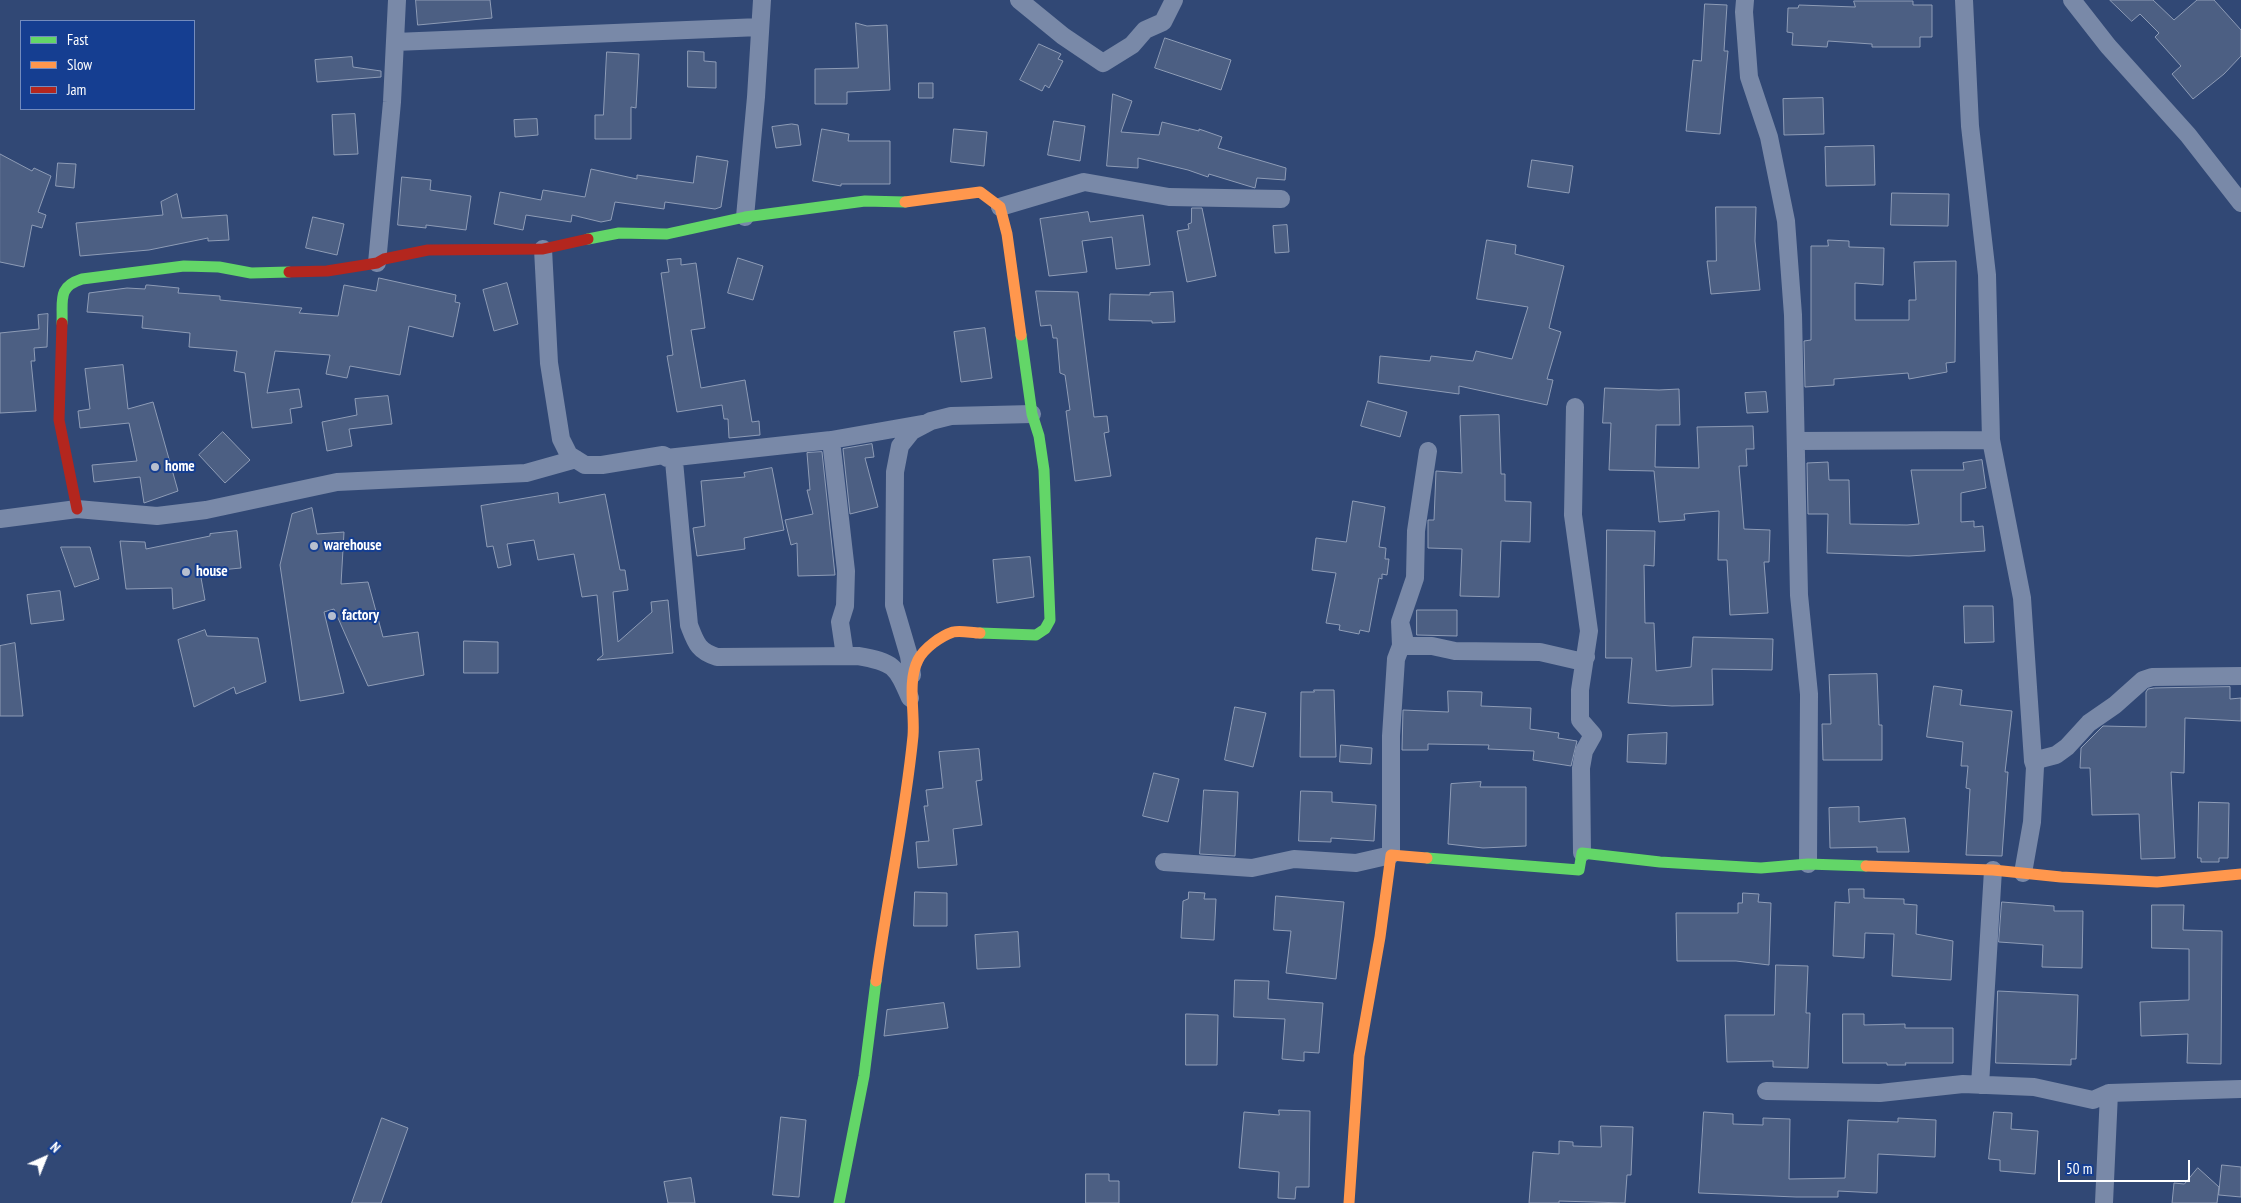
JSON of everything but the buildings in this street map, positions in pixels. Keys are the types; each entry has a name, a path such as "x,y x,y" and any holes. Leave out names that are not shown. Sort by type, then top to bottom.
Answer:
{"street":[{"path":"378,263 392,102 397,0"},
{"path":"745,217 756,97 762,0"},
{"path":"1019,0 1063,36 1104,63 1132,45 1145,30 1163,22 1174,0"},
{"path":"1745,0 1744,12 1749,77 1769,137 1786,221 1793,315 1799,595 1810,694 1808,864"},
{"path":"1964,0 1970,126 1988,275 1991,440 2022,598 2033,761 2035,767 2032,822 2023,873"},
{"path":"2072,0 2108,46 2188,135 2241,203"},
{"path":"395,42 760,26"},
{"path":"1000,207 1084,182 1169,197 1281,199"},
{"path":"77,509 59,420 63,294 70,283 82,279 184,266 219,267 251,273 327,271 378,263 384,258 428,250 543,249 619,234 667,234 745,217 865,201 901,203 980,192 1000,207 1007,234 1032,414 1039,436 1044,470 1050,620 1045,629 1036,634 954,632 929,646 918,660 912,679"},
{"path":"543,249 550,362 561,439 569,455 585,465 662,455 674,461 689,625 695,642 703,652 716,657 845,656 879,659 898,671 912,703"},
{"path":"1164,862 1252,868 1294,859 1356,862 1391,855 1517,867 1580,870 1582,853 1581,768 1584,751 1593,735 1580,720 1580,690 1589,631 1573,515 1575,406"},
{"path":"667,458 831,440 928,423 951,416 1032,414"},
{"path":"839,1203 864,1076 885,912 899,839 913,734 912,679 909,656 894,605 895,472 900,446 912,431 928,423"},
{"path":"831,440 846,571 845,606 840,622 845,656"},
{"path":"1796,440 1991,440"},
{"path":"1428,451 1416,531 1415,578 1400,622 1401,646 1432,646 1455,650 1540,652 1579,661 1586,657"},
{"path":"0,519 77,509 157,516 206,510 337,482 526,473 576,459"},
{"path":"1349,1203 1359,1056 1380,937 1391,855 1391,736 1396,659 1404,638 1400,622"},
{"path":"2033,761 2056,755 2067,747 2089,723 2115,705 2143,680 2152,677 2241,676"},
{"path":"1582,853 1660,862 1760,868 1808,864 1993,870 2156,882 2241,874"},
{"path":"1980,1085 1993,870"},
{"path":"1766,1092 1880,1093 1962,1084 2034,1087 2093,1100 2109,1093 2241,1089"},
{"path":"2104,1203 2109,1093"}],"traffic: fast":[{"path":"588,239 619,233 667,234 745,217 865,201 905,202"},
{"path":"62,323 62,301 65,290 74,282 82,279 184,266 219,267 251,273 289,272"},
{"path":"980,633 1036,635 1045,629 1050,620 1044,470 1039,436 1032,414 1021,335"},
{"path":"1427,858 1579,870 1582,853 1660,862 1761,868 1808,864 1866,866"},
{"path":"839,1203 864,1076 876,981"}],"traffic: slow":[{"path":"905,202 980,192 1000,207 1007,234 1021,335"},
{"path":"876,981 910,767 913,736 912,687 915,669 924,651 943,636 956,631 980,633"},
{"path":"1349,1203 1359,1056 1380,937 1391,855 1427,858"},
{"path":"1866,866 1993,870 2061,877 2157,882 2241,874"}],"traffic: jam":[{"path":"289,272 327,271 377,263 384,259 428,250 543,249 588,239"},
{"path":"62,323 59,420 77,509"}],"place":[{"name":"home","path":"155,467"},
{"name":"warehouse","path":"314,546"},
{"name":"house","path":"186,572"},
{"name":"factory","path":"332,616"}]}
